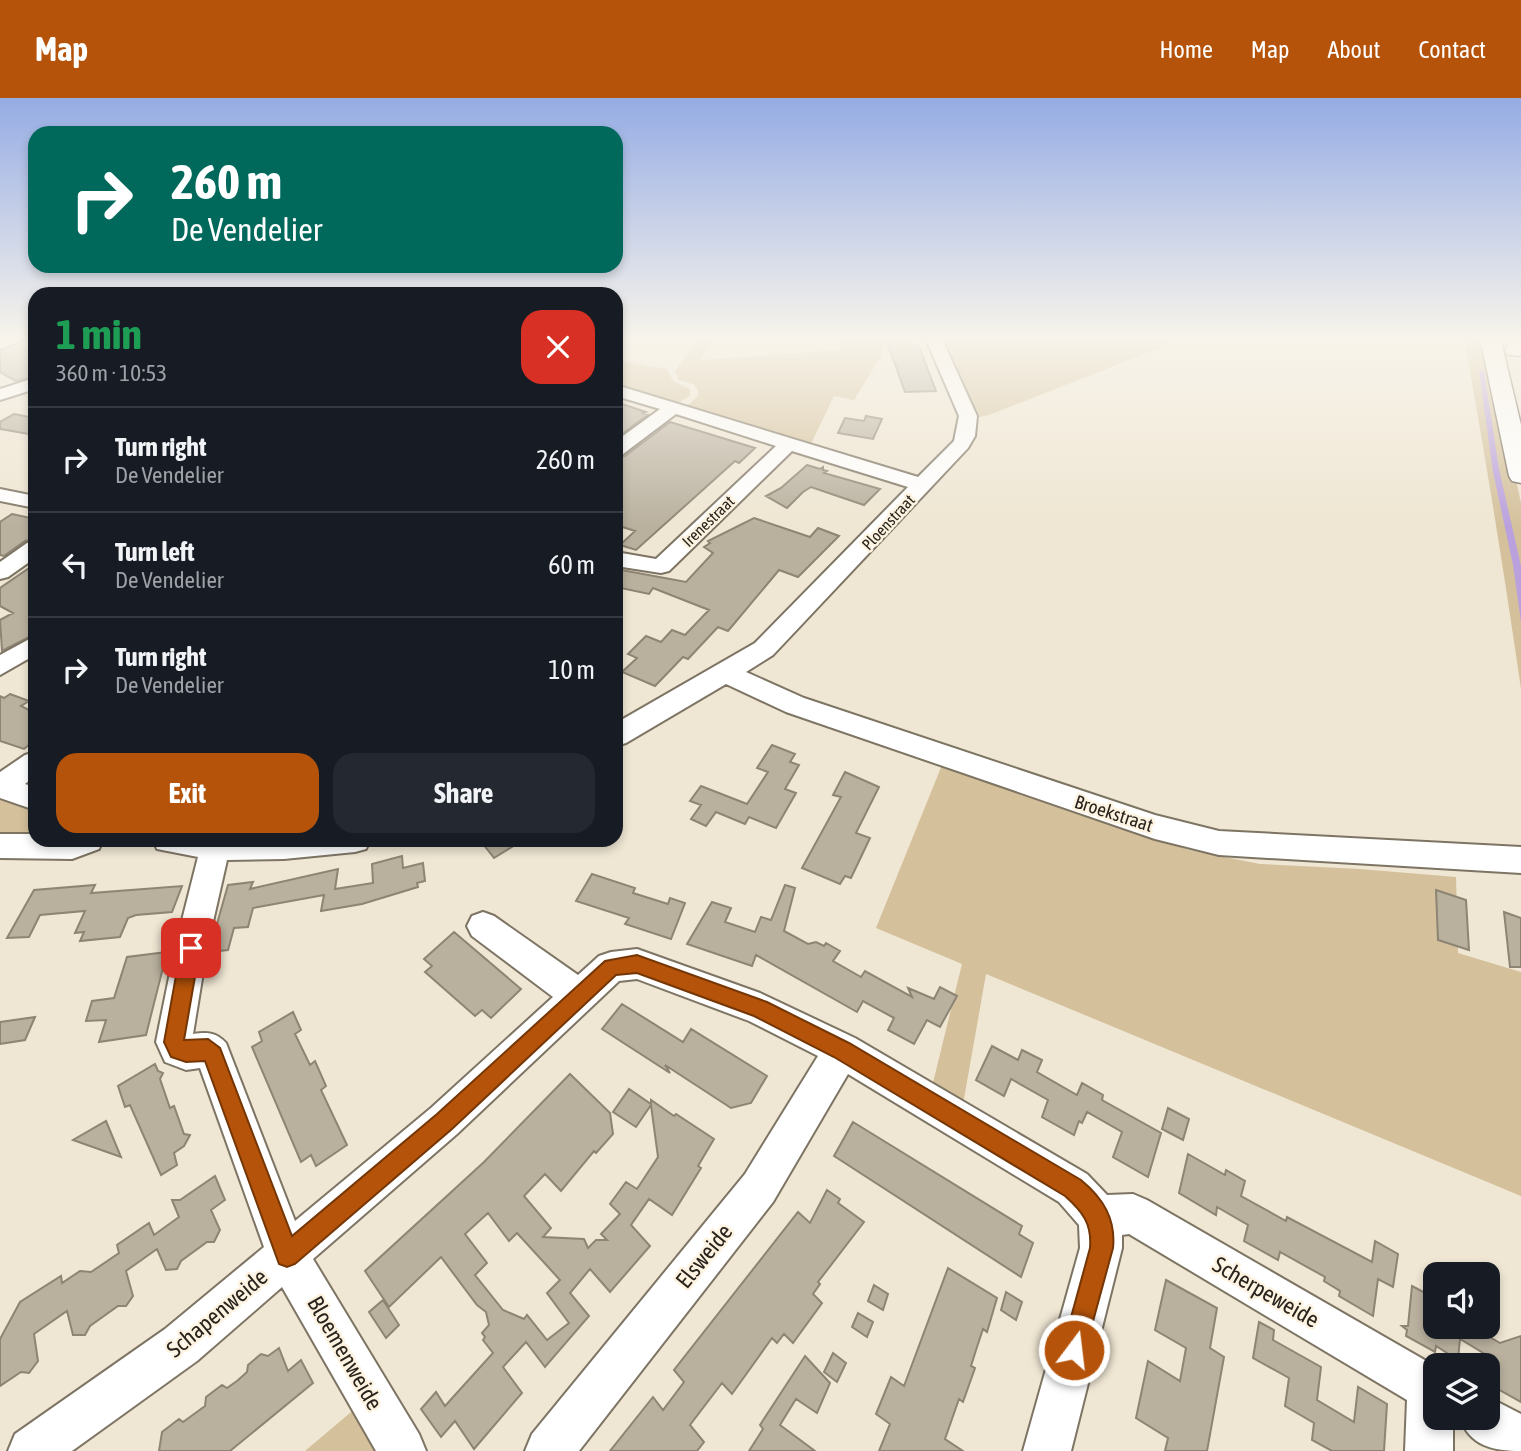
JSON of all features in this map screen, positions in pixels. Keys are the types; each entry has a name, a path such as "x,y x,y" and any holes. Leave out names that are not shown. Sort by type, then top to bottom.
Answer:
{"main road":[{"path":"1504,400 1521,476"}],"street":[{"path":"646,400 922,485"},
{"name":"Ploenstraat","path":"623,732 727,674 764,649 961,444 968,426 968,416 962,400"},
{"path":"623,445 672,409"},
{"name":"Irenestraat","path":"623,560 661,566 787,444"},
{"path":"0,495 28,501"},
{"path":"0,572 28,553"},
{"path":"0,666 28,648"},
{"name":"Broekstraat","path":"727,674 808,710 1155,827 1206,840 1233,844 1521,860"},
{"path":"1,786 28,767"},
{"path":"1,786 28,796"},
{"path":"0,846 28,846"},
{"name":"Bloemenweide","path":"214,847 191,948 174,1042 178,1050 186,1052 208,1049 213,1055 287,1255 402,1451"},
{"path":"251,847 274,847"},
{"path":"482,926 579,996"},
{"name":"Schapenweide","path":"32,1451 181,1345 444,1121 611,967 637,964 760,1009 842,1050 1073,1188 1088,1200 1098,1216"},
{"name":"Elsweide","path":"549,1451 759,1188 842,1050"},
{"name":"Scherpeweide","path":"1098,1216 1132,1214 1423,1384"},
{"path":"1047,1451 1101,1248 1103,1232 1098,1216"},
{"path":"1500,1427 1521,1439"},
{"name":"Scherpeweide","path":"1429,1451 1430,1430"}],"shaded area":[{"path":"664,400 683,400 676,404"},
{"path":"693,400 832,400 810,446 686,407"},
{"path":"966,400 1027,400 989,415 974,418"},
{"path":"1475,400 1499,400 1521,503 1521,689"},
{"path":"1483,400 1488,400 1499,469 1521,566 1521,622 1513,565 1493,472"},
{"path":"942,765 1189,850 1260,864 1456,877 1458,953 1521,972 1521,1196 986,974 962,1110 931,1091 962,964 876,928"},
{"path":"0,792 28,802 28,836 0,836"},
{"path":"357,1407 379,1451 305,1451"}],"building":[{"path":"623,404 648,415 623,433"},
{"path":"14,414 28,417 28,434 0,429 0,422"},
{"path":"866,416 882,419 873,439 838,433 845,418 864,421"},
{"path":"670,422 755,448 739,463 735,461 636,550 623,546 623,542 635,531 623,527 625,456"},
{"path":"807,465 820,469 823,467 823,470 827,471 824,473 880,489 864,505 811,487 787,508 766,496 781,488"},
{"path":"12,514 28,517 28,540 4,556 0,555 0,522"},
{"path":"754,518 810,537 818,528 839,536 798,577 779,570 728,631 718,627 688,659 683,657 655,686 623,672 637,658 628,654 646,636 661,642 672,630 685,635 709,610 653,588 649,594 623,588 623,570 686,582 713,553 704,547 710,543 708,541"},
{"path":"28,569 28,638 2,651 0,620 13,613 0,606 0,588"},
{"path":"10,694 28,701 21,706 28,710 28,746 24,749 0,741 0,696 4,698"},
{"path":"772,745 795,754 790,762 799,765 785,789 796,793 776,828 749,817 745,824 716,812 706,826 691,819 701,805 690,801 701,786 747,804 768,772 757,768"},
{"path":"845,772 879,787 856,833 870,838 851,878 845,876 840,884 802,868 841,797 833,795"},
{"path":"485,847 512,847 494,858"},
{"path":"402,856 403,868 423,863 425,881 417,883 418,887 362,904 321,911 324,895 253,908 248,927 234,928 228,950 209,952 228,885 253,882 250,889 338,869 335,889 373,883 372,864"},
{"path":"592,874 635,888 633,893 668,904 670,898 685,903 671,939 625,924 629,918 576,901"},
{"path":"95,885 91,893 182,886 172,912 128,918 120,937 80,941 84,932 75,933 85,911 40,915 29,937 7,938 34,890"},
{"path":"785,885 795,888 784,931 808,944 816,942 824,946 826,943 840,951 833,961 861,977 865,971 912,997 908,988 934,999 940,987 957,996 940,1027 927,1020 914,1044 888,1030 894,1018 863,1001 857,1012 756,955 752,966 687,944 712,902 731,908 725,922 755,932 761,917 771,920"},
{"path":"1436,890 1466,900 1469,950 1438,940"},
{"path":"1504,912 1521,918 1521,967 1510,967"},
{"path":"454,932 521,989 491,1018 482,1010 475,1016 425,972 432,966 424,959"},
{"path":"167,952 146,1035 99,1042 106,1020 86,1021 92,1001 114,998 127,957"},
{"path":"622,1004 683,1042 691,1029 767,1076 751,1103 731,1108 665,1065 670,1073 602,1029"},
{"path":"293,1012 301,1030 295,1034 310,1065 315,1061 326,1086 321,1090 347,1145 316,1166 311,1155 301,1162 252,1047 262,1041 259,1032"},
{"path":"35,1017 25,1040 0,1044 0,1022"},
{"path":"992,1046 1018,1060 1022,1050 1042,1060 1037,1072 1077,1095 1082,1083 1103,1095 1102,1100 1161,1133 1148,1177 1113,1157 1122,1132 1087,1112 1082,1123 1079,1121 1074,1135 1042,1117 1048,1100 1011,1079 1004,1096 976,1080"},
{"path":"155,1064 158,1071 163,1073 160,1079 170,1108 174,1106 184,1134 190,1135 184,1146 174,1153 177,1165 161,1175 130,1105 125,1107 118,1086"},
{"path":"570,1074 610,1113 613,1134 596,1153 594,1151 561,1191 545,1174 524,1196 551,1228 543,1237 584,1239 588,1248 596,1240 607,1240 601,1234 620,1214 610,1204 626,1182 637,1189 658,1157 651,1105 636,1127 613,1112 629,1089 651,1104 651,1100 674,1116 676,1114 714,1139 698,1166 701,1168 672,1215 649,1199 631,1225 650,1246 610,1292 590,1269 570,1293 589,1316 545,1367 526,1342 503,1367 522,1393 474,1449 455,1421 441,1437 421,1409 436,1392 445,1406 493,1353 483,1340 485,1337 482,1333 489,1325 486,1312 477,1305 441,1257 389,1307 365,1271 484,1162","holes":["488,1213 509,1241 517,1233 560,1280 547,1293 569,1323 547,1340 527,1315 524,1319 503,1310 475,1275 487,1263 465,1234"]},
{"path":"1168,1108 1189,1119 1183,1140 1162,1129"},
{"path":"106,1121 121,1157 73,1140"},
{"path":"853,1122 1022,1226 1019,1234 1033,1243 1021,1277 834,1156"},
{"path":"1188,1154 1225,1175 1226,1170 1245,1181 1241,1196 1372,1262 1375,1241 1398,1254 1393,1287 1378,1279 1373,1316 1339,1296 1340,1291 1324,1281 1325,1277 1280,1252 1278,1260 1244,1241 1248,1225 1217,1207 1216,1215 1179,1193"},
{"path":"215,1176 225,1200 211,1210 220,1230 214,1242 207,1242 181,1261 177,1269 166,1270 157,1249 126,1271 133,1296 126,1306 118,1306 90,1326 85,1335 73,1335 67,1311 34,1334 38,1361 29,1373 21,1372 0,1386 0,1339 20,1302 61,1276 62,1283 80,1271 91,1272 119,1253 117,1245 149,1223 154,1235 179,1217 172,1200 180,1200"},
{"path":"827,1190 840,1199 838,1203 864,1222 818,1282 820,1284 813,1294 822,1303 793,1343 784,1334 777,1343 772,1338 732,1394 722,1383 690,1425 704,1442 697,1451 610,1451 653,1397 663,1410 684,1382 674,1370 798,1212 810,1223"},
{"path":"948,1268 997,1298 987,1332 983,1329 977,1347 971,1366 975,1368 963,1402 959,1399 945,1439 963,1451 879,1451 890,1424 876,1414 891,1377 904,1386"},
{"path":"1166,1280 1217,1308 1210,1348 1224,1357 1207,1451 1165,1451 1168,1438 1136,1418 1148,1361 1180,1381 1186,1348 1155,1330"},
{"path":"874,1285 888,1294 883,1310 868,1301"},
{"path":"1412,1286 1423,1292 1423,1339 1460,1339 1459,1353 1447,1353 1436,1346 1435,1352 1406,1336 1407,1330 1402,1326 1408,1326"},
{"path":"1006,1292 1022,1302 1016,1320 1001,1310"},
{"path":"383,1300 399,1325 386,1338 369,1312"},
{"path":"858,1313 873,1322 867,1337 852,1327"},
{"path":"1259,1322 1274,1330 1273,1340 1321,1367 1317,1400 1354,1422 1358,1387 1387,1404 1384,1451 1332,1451 1312,1440 1314,1423 1285,1406 1289,1378 1253,1358"},
{"path":"1521,1336 1521,1402 1500,1390 1500,1353 1483,1353 1460,1339 1493,1339 1500,1343"},
{"path":"279,1348 288,1371 301,1360 313,1383 230,1451 159,1451 162,1432 179,1419 183,1422 205,1406 206,1397 222,1385 227,1388 237,1381 247,1372 248,1365 261,1354 268,1356"},
{"path":"833,1353 846,1363 837,1382 824,1372"},
{"path":"805,1356 830,1383 817,1413 796,1399 780,1425 815,1451 749,1451 763,1429 760,1425"}],"route":[{"path":"191,948 174,1042 178,1050 186,1052 208,1049 213,1055 287,1255 444,1121 611,967 637,964 760,1009 842,1050 1073,1188 1088,1200 1098,1216 1103,1232 1074,1350"}]}
